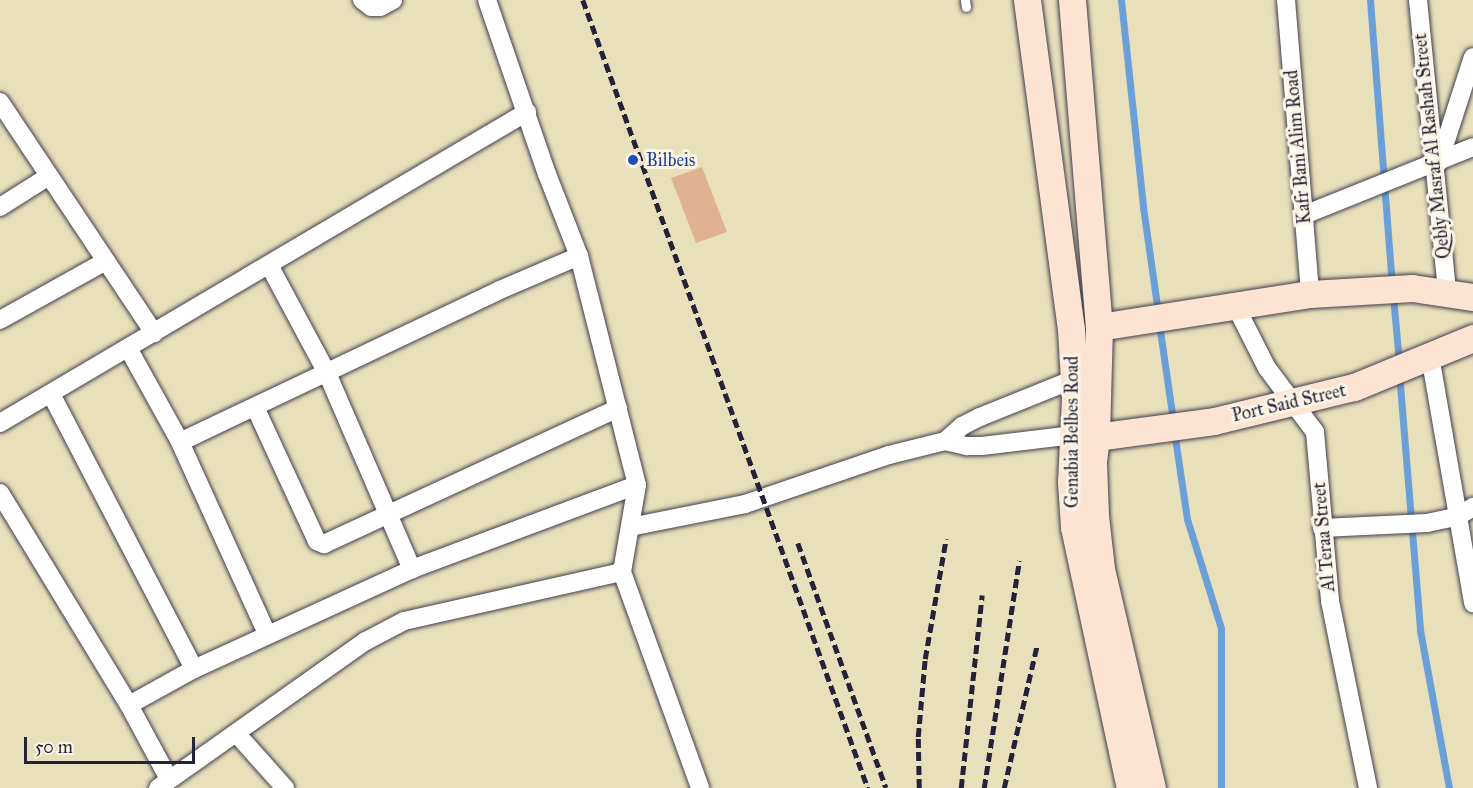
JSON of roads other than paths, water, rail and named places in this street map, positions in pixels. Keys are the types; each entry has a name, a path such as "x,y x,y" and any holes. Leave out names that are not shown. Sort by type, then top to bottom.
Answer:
{"main road":[{"name":"Genabia Belbes Road","path":"1027,0 1051,167 1071,329 1074,379 1092,490 1101,569 1152,788"},
{"name":"Genabia Belbes Road","path":"1072,0 1110,326 1071,482 1074,528 1130,788"},
{"path":"1110,326 1310,294 1412,288 1473,297"},
{"name":"Port Said Street","path":"1084,436 1131,433 1214,421 1354,387 1473,338"}],"street":[{"path":"362,0 371,7 380,7 393,0"},
{"path":"487,0 579,256 637,485 622,572 700,788"},
{"name":"Kafr Bani Alim Road","path":"1286,0 1310,294"},
{"name":"Qebly Masraf Al Rashah Street","path":"1418,0 1447,292"},
{"path":"1436,164 1447,138 1473,57"},
{"path":"2,110 154,333"},
{"path":"0,423 527,112"},
{"path":"1447,138 1471,152"},
{"path":"1304,215 1471,152"},
{"path":"0,207 49,176"},
{"path":"180,442 500,290 579,256"},
{"path":"0,320 106,261"},
{"path":"269,265 327,373 412,569"},
{"name":"Al Teraa Street","path":"1236,305 1267,368 1315,432 1322,528 1332,612 1368,788"},
{"path":"129,348 180,442 267,634"},
{"path":"1427,358 1466,511 1473,603"},
{"path":"630,527 745,504 878,459 945,441 962,426 980,417 1074,379"},
{"path":"51,394 194,669"},
{"path":"255,407 320,544 389,515 618,408"},
{"path":"945,441 967,446 982,446 1084,436"},
{"path":"129,705 194,669 412,569 637,485"},
{"path":"0,493 129,705 164,784 366,641 404,621 622,572"},
{"path":"1322,528 1439,521 1466,511"},
{"path":"236,733 285,788"}],"waterway":[{"path":"1121,0 1143,207 1158,313"},
{"path":"1370,0 1392,285"},
{"path":"1393,296 1399,362"},
{"path":"1159,324 1173,420"},
{"path":"1399,373 1420,630 1449,788"},
{"path":"1174,431 1187,519 1221,628 1221,788"}],"railway":[{"path":"583,0 868,788"},
{"path":"919,788 918,737 925,659 946,539"},
{"path":"798,543 886,788"},
{"path":"984,788 1019,561"},
{"path":"961,788 982,595"},
{"path":"1004,788 1037,645"}],"place":[{"name":"Bilbeis","path":"633,160"}]}
